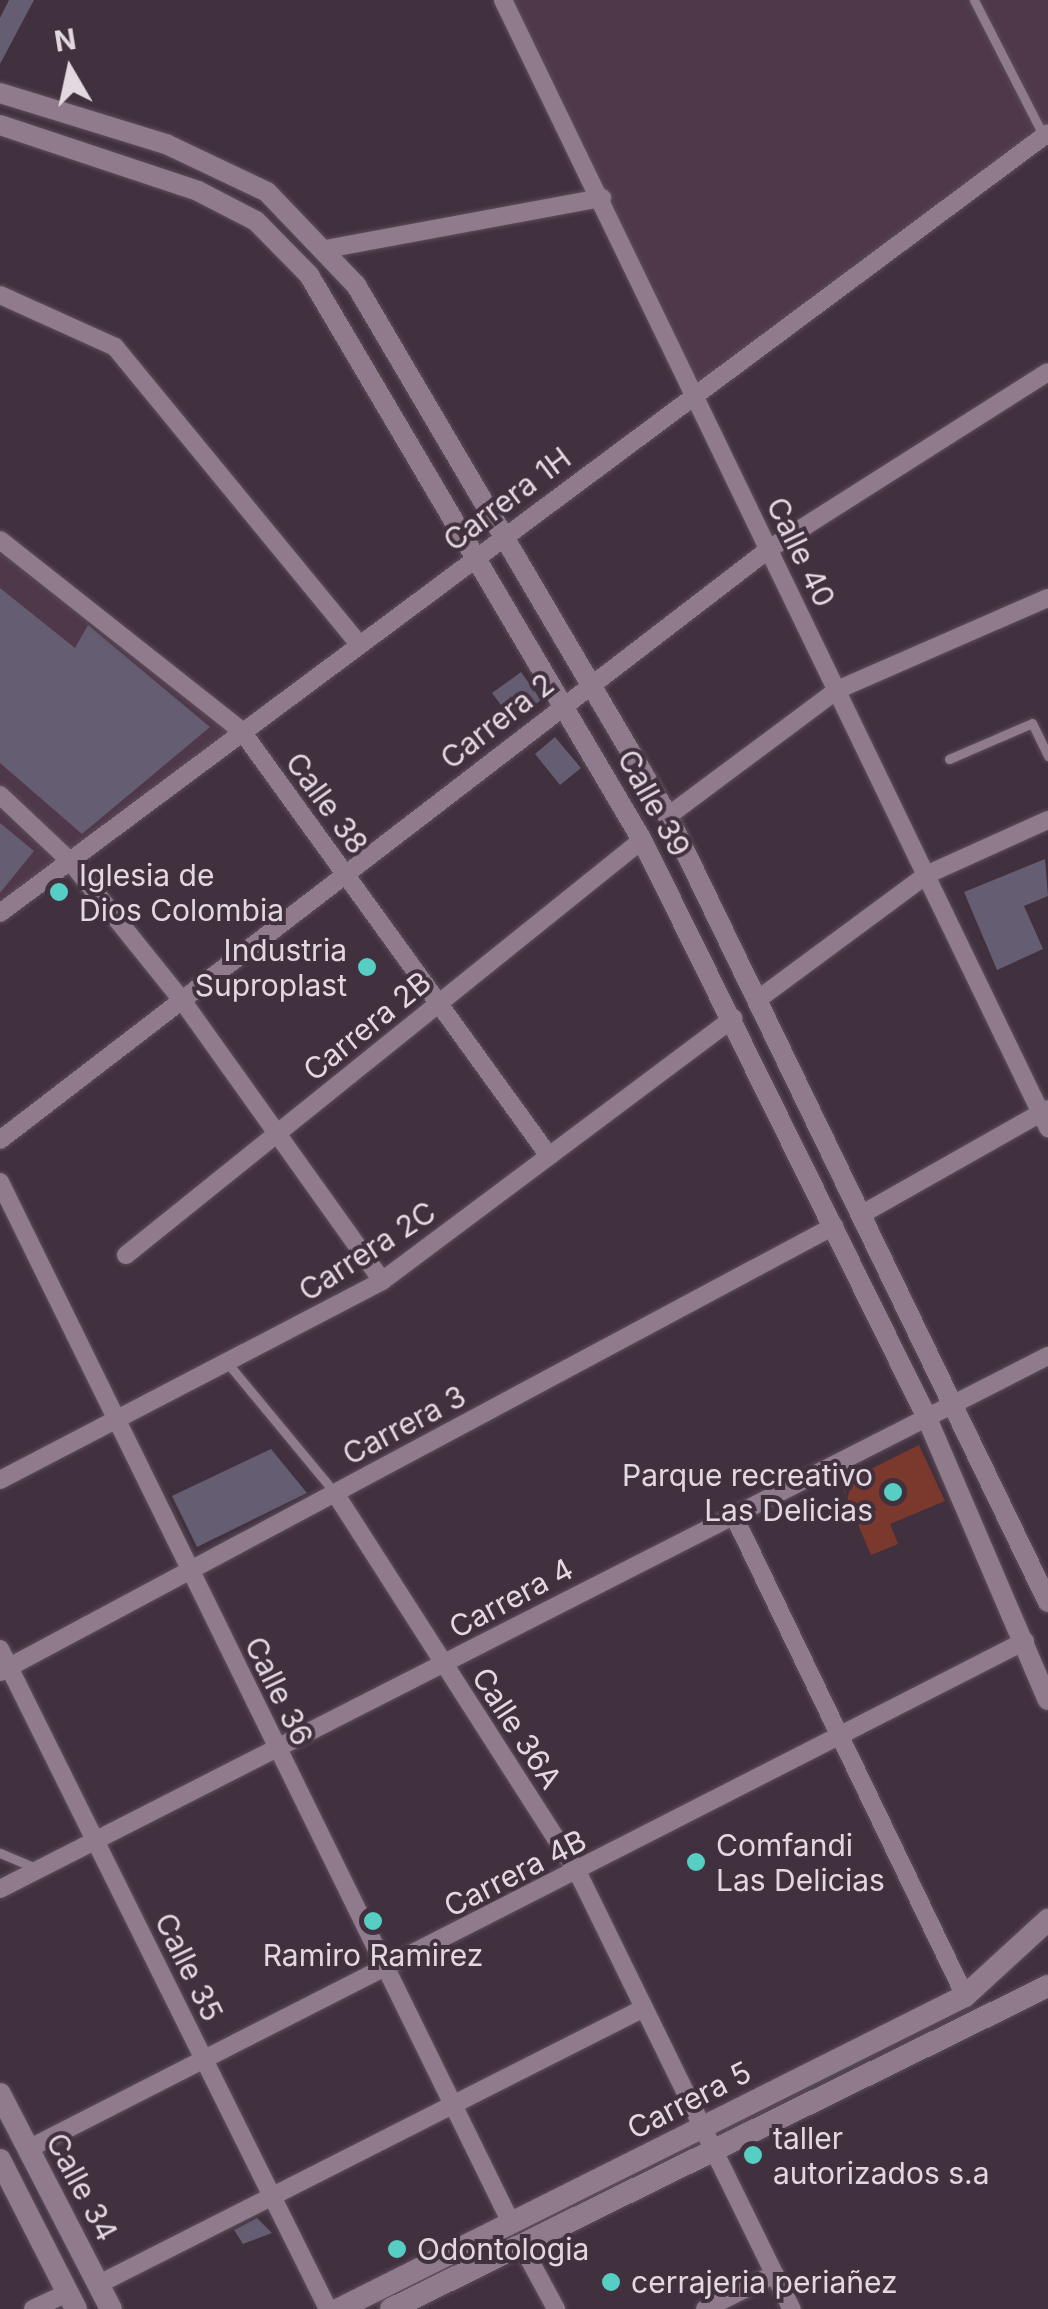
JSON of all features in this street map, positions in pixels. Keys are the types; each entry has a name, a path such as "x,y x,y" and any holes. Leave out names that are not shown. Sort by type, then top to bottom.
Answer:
{"main road":[{"name":"Carrera 5","path":"339,2309 965,1996 1048,1920"},
{"name":"Carrera 5","path":"391,2309 1048,1986"},
{"name":"Calle 34","path":"0,2094 111,2309"},
{"name":"Calle 34","path":"0,2160 72,2301"}],"street":[{"name":"Calle 40","path":"503,0 1046,1117"},
{"name":"Calle 39","path":"0,92 166,144 266,192 326,249 356,285 668,816 956,1402 1048,1602"},
{"name":"Calle 39","path":"0,125 153,170 256,222 308,274 642,840 926,1416 1048,1700"},
{"name":"Carrera 1H","path":"0,913 240,730 1046,134"},
{"path":"153,170 166,144"},
{"path":"326,249 602,198"},
{"path":"0,295 115,347 360,644"},
{"name":"Carrera 2","path":"0,1140 184,1003 590,683 769,549 1048,372"},
{"name":"Calle 38","path":"0,540 240,730 549,1156"},
{"path":"668,816 836,690 1048,598"},
{"path":"0,795 70,862 184,1003 382,1281"},
{"path":"760,998 926,875 1048,820"},
{"name":"Carrera 2B","path":"126,1255 642,840"},
{"name":"Carrera 2C","path":"0,1480 230,1366 382,1281 733,1018"},
{"path":"864,1213 1046,1117"},
{"name":"Calle 36","path":"0,1182 278,1752 458,2103 510,2223"},
{"name":"Carrera 3","path":"4,1670 834,1226"},
{"name":"Carrera 4","path":"0,1889 278,1752 732,1512 1048,1356"},
{"name":"Calle 36A","path":"335,1493 578,1873 792,2309"},
{"path":"732,1512 965,1996"},
{"name":"Carrera 4B","path":"28,2149 578,1873 841,1732 1024,1641"},
{"name":"Calle 35","path":"0,1650 4,1670 96,1842 328,2309"},
{"path":"99,2284 644,2008"},
{"path":"522,2246 556,2309"},
{"path":"705,2309 775,2274"},
{"path":"33,2309 72,2301"}],"lane":[{"path":"974,0 1046,134"},
{"path":"949,759 1032,724 1048,756"},
{"name":"Calle 36A","path":"230,1366 335,1493"},
{"path":"0,1853 38,1869"}],"shaded area":[{"path":"503,0 1048,0 1048,133 694,394"},
{"path":"0,540 241,730 0,913"},
{"name":"Parque recreativo Las Delicias","path":"919,1445 945,1501 890,1524 898,1544 871,1555 841,1484"}],"building":[{"path":"9,0 34,0 0,64 0,18"},
{"path":"0,588 75,648 88,625 210,727 82,834 0,763"},
{"path":"521,672 541,700 513,721 492,693"},
{"path":"555,737 581,768 560,785 535,754"},
{"path":"0,823 34,851 0,893"},
{"path":"1045,859 1048,896 1024,906 1043,949 997,970 964,892"},
{"path":"271,1449 307,1493 197,1547 172,1496"},
{"path":"257,2218 272,2233 243,2244 234,2230"}],"place":[{"name":"Iglesia de Dios Colombia","path":"59,892"},
{"name":"Industria Suproplast","path":"367,967"},
{"name":"Parque recreativo Las Delicias","path":"893,1492"},
{"name":"Comfandi Las Delicias","path":"696,1862"},
{"name":"Ramiro Ramirez","path":"373,1921"},
{"name":"taller autorizados s.a","path":"753,2155"},
{"name":"Odontologia","path":"397,2249"},
{"name":"cerrajeria periañez","path":"611,2282"}]}
